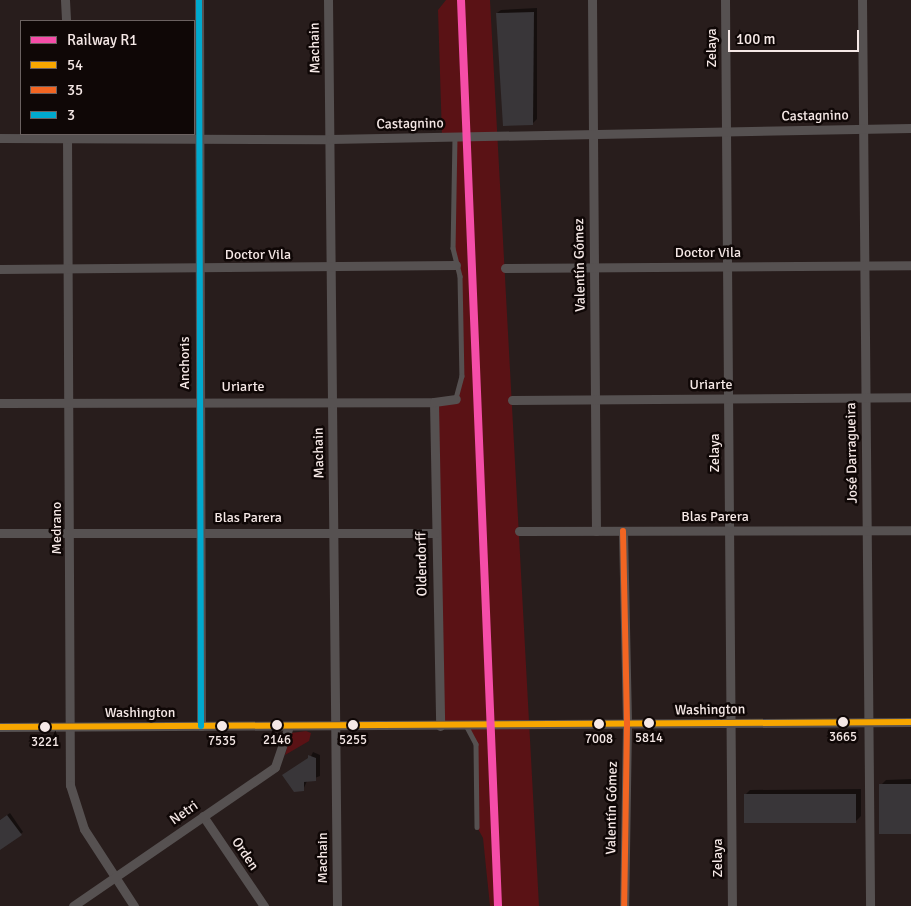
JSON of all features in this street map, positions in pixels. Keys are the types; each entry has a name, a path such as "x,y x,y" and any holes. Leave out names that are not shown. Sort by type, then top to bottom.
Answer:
{"street":[{"path":"65,0 66,20"},
{"name":"Anchoris","path":"199,0 201,726"},
{"name":"Machain","path":"328,0 337,726 337,906"},
{"name":"Valentín Gómez","path":"592,0 596,531"},
{"name":"Zelaya","path":"725,0 732,906"},
{"name":"José Darragueira","path":"862,0 870,906"},
{"name":"Castagnino","path":"0,138 330,139 911,128"},
{"name":"Medrano","path":"67,137 71,532 70,785 84,829 134,906"},
{"name":"Doctor Vila","path":"505,268 911,264"},
{"name":"Doctor Vila","path":"0,269 331,268 456,265"},
{"name":"Uriarte","path":"512,400 911,398"},
{"name":"Uriarte","path":"0,403 199,401 434,402 456,399"},
{"name":"Oldendorff","path":"434,402 440,726"},
{"name":"Valentín Gómez","path":"623,530 627,725 624,906"},
{"name":"Blas Parera","path":"519,531 911,530"},
{"name":"Blas Parera","path":"0,533 200,531 435,533"},
{"name":"Washington","path":"0,727 467,727 911,722"},
{"name":"Netri","path":"73,906 275,767 289,726"},
{"name":"Orden","path":"203,816 264,906"}],"lane":[{"path":"455,136 453,248 460,276 462,376 456,399"},
{"path":"467,727 476,744 477,827"}],"shaded area":[{"path":"446,0 490,0 539,906 490,906 483,838 477,827 476,744 467,727 440,726 434,402 455,399 462,376 460,276 453,248 455,137 442,137 438,10"},
{"path":"306,731 311,733 309,741 285,755 291,733"}],"building":[{"path":"534,12 533,125 503,126 496,13"},
{"path":"308,755 316,758 316,781 304,782 304,791 294,792 282,775 308,758"},
{"path":"879,784 911,784 911,834 879,834"},
{"path":"744,794 856,794 856,823 744,823"},
{"path":"7,815 22,835 0,850 0,820"}],"rail line":[{"name":"R1","path":"461,0 498,906"}],"transit line":[{"name":"3","path":"199,0 201,726"},
{"name":"35","path":"623,531 627,725 624,906"},
{"name":"54","path":"0,727 911,722"}],"place":[{"name":"3665","path":"843,722"},
{"name":"5814","path":"649,723"},
{"name":"7008","path":"599,724"},
{"name":"2146","path":"277,725"},
{"name":"5255","path":"353,725"},
{"name":"7535","path":"222,726"},
{"name":"3221","path":"45,727"}]}
